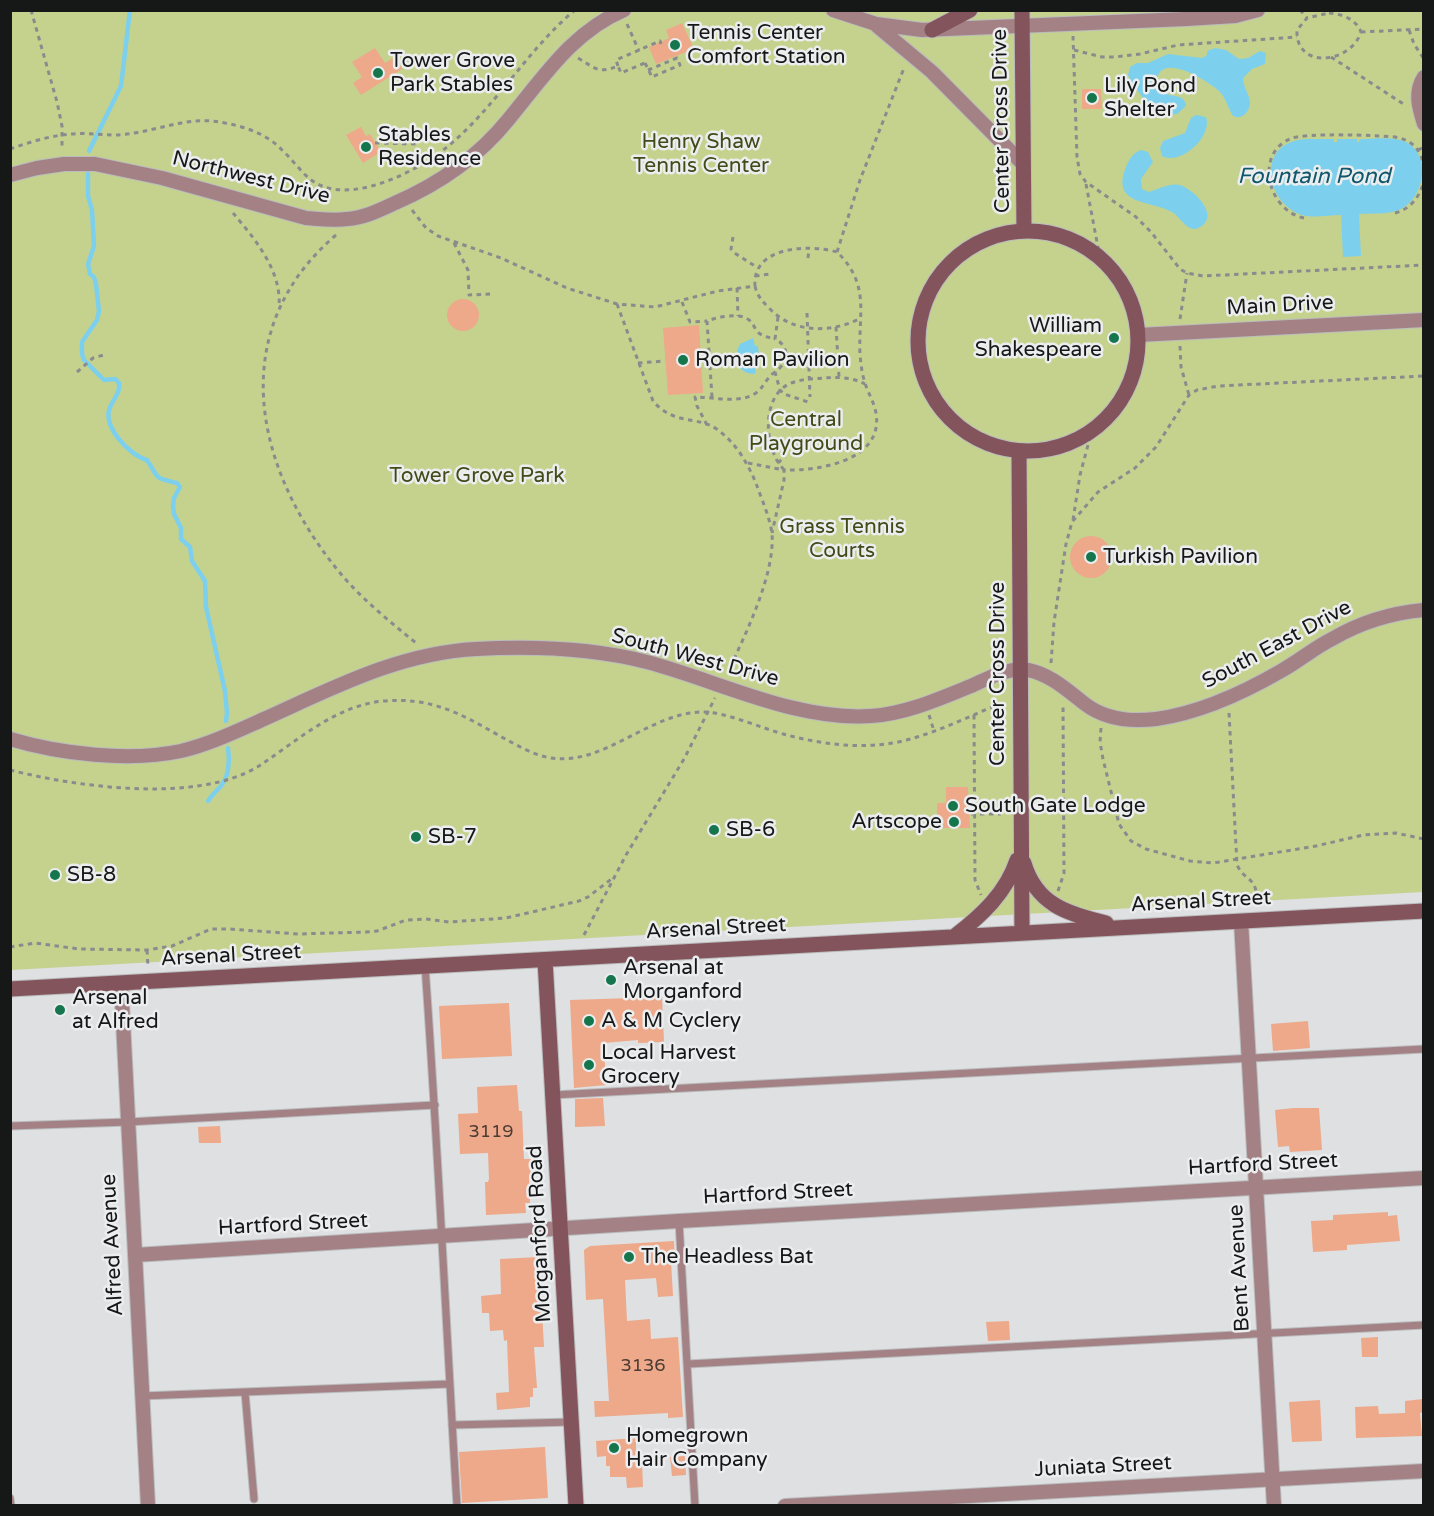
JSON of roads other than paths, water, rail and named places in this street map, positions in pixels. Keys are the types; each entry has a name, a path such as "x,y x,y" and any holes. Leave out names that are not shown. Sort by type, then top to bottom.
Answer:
{"street":[{"path":"833,10 876,24 932,30 1155,16 1235,16 1258,10"},
{"path":"932,30 970,10"},
{"name":"Center Cross Drive","path":"1022,10 1024,231"},
{"name":"Northwest Drive","path":"10,175 64,164 96,164 162,178 306,218 326,220 363,216 425,188 473,156 508,120 565,50 596,25 625,16"},
{"path":"876,24 932,72 1023,164"},
{"path":"1424,77 1418,90 1418,101 1424,124"},
{"name":"Center Cross Drive","path":"1024,231 1042,231 1069,239 1086,247 1100,258 1127,292 1134,309 1138,335 1135,367 1128,387 1110,414 1076,440 1036,451 996,447 962,430 947,417 930,393 922,375 918,356 917,337 920,318 925,299 934,282 953,260 968,248 1004,233 1024,231"},
{"name":"Main Drive","path":"1138,335 1424,320"},
{"name":"Center Cross Drive","path":"1018,451 1022,932"},
{"name":"South East Drive","path":"1020,670 1035,672 1049,678 1103,715 1143,721 1163,718 1185,714 1228,697 1284,670 1331,639 1369,621 1396,612 1424,609"},
{"name":"South West Drive","path":"10,739 80,753 134,756 183,751 236,731 380,668 429,654 474,649 514,647 579,650 642,661 783,705 847,716 873,716 897,712 921,705 1000,673 1020,670"},
{"path":"1020,848 1027,871 1038,890 1049,902 1074,915 1126,927"},
{"path":"955,936 983,913 1000,894 1012,873 1020,848"},
{"name":"Arsenal Street","path":"10,989 1424,911"},
{"name":"Bent Avenue","path":"1241,921 1274,1506"},
{"name":"Morganford Road","path":"545,960 576,1506"},
{"name":"Alfred Avenue","path":"121,983 148,1506"},
{"name":"Hartford Street","path":"135,1255 1424,1178"},
{"name":"Juniata Street","path":"785,1506 1424,1471"}],"lane":[{"path":"425,966 443,1237 457,1506"},
{"path":"553,1095 1424,1049"},
{"path":"10,1126 128,1122 435,1105"},
{"path":"680,1221 695,1506"},
{"path":"688,1364 1424,1325"},
{"path":"142,1396 449,1383"},
{"path":"245,1392 254,1499"},
{"path":"452,1425 572,1422"},
{"path":"10,1498 11,1506"}],"water":[{"path":"1215,48 1226,50 1239,59 1248,58 1260,51 1266,53 1265,64 1252,69 1243,78 1250,103 1247,113 1242,116 1233,116 1219,91 1212,86 1193,74 1172,68 1164,69 1158,75 1157,86 1166,94 1182,98 1186,106 1177,114 1161,112 1142,96 1128,75 1130,67 1137,63 1148,63 1168,54 1202,58 1207,55 1207,51"},
{"path":"1196,115 1206,117 1205,133 1200,140 1194,147 1178,157 1162,156 1160,148 1163,141 1185,133 1191,118"},
{"name":"Fountain Pond","path":"1305,139 1334,139 1334,142 1337,142 1337,139 1357,139 1359,142 1360,139 1395,139 1406,142 1419,156 1422,166 1420,186 1409,203 1391,212 1359,214 1361,256 1343,257 1341,215 1314,217 1299,214 1278,196 1271,172 1273,160 1279,150 1290,142"},
{"path":"1141,150 1148,152 1153,162 1141,179 1142,189 1149,192 1172,185 1185,187 1202,202 1206,209 1208,215 1202,226 1197,229 1189,228 1172,212 1135,200 1123,189 1128,161"},
{"path":"753,338 755,346 758,346 760,367 756,367 755,374 744,371 736,360 740,344"}],"waterway":[{"path":"89,151 121,86 130,10"},
{"path":"88,174 88,196 92,210 94,246 88,264 90,274 94,277 96,284 99,311 97,320 82,342 82,354 84,360 104,380 115,379 119,383 118,392 109,413 109,421 118,438 132,452 147,460 158,477 177,483 180,487 174,498 174,514 181,528 181,539 190,547 192,561 205,581 206,607 225,691 226,721"},
{"path":"208,801 226,778 229,763 228,748"}],"place":[{"name":"Tennis Center Comfort Station","path":"675,45"},
{"name":"Tower Grove Park Stables","path":"378,73"},
{"name":"Lily Pond Shelter","path":"1092,98"},
{"name":"Stables Residence","path":"366,147"},
{"name":"William Shakespeare","path":"1114,338"},
{"name":"Roman Pavilion","path":"683,360"},
{"name":"Turkish Pavilion","path":"1091,557"},
{"name":"South Gate Lodge","path":"953,806"},
{"name":"Artscope","path":"954,822"},
{"name":"SB-6","path":"714,830"},
{"name":"SB-7","path":"416,837"},
{"name":"SB-8","path":"55,875"},
{"name":"Arsenal at Morganford","path":"611,980"},
{"name":"Arsenal at Alfred","path":"60,1010"},
{"name":"A & M Cyclery","path":"589,1021"},
{"name":"Local Harvest Grocery","path":"589,1065"},
{"name":"The Headless Bat","path":"629,1257"},
{"name":"Homegrown Hair Company","path":"614,1448"}],"park label":[{"name":"Henry Shaw Tennis Center","path":"701,154"},
{"name":"Central Playground","path":"806,432"},
{"name":"Tower Grove Park","path":"477,476"},
{"name":"Grass Tennis Courts","path":"842,539"}]}
